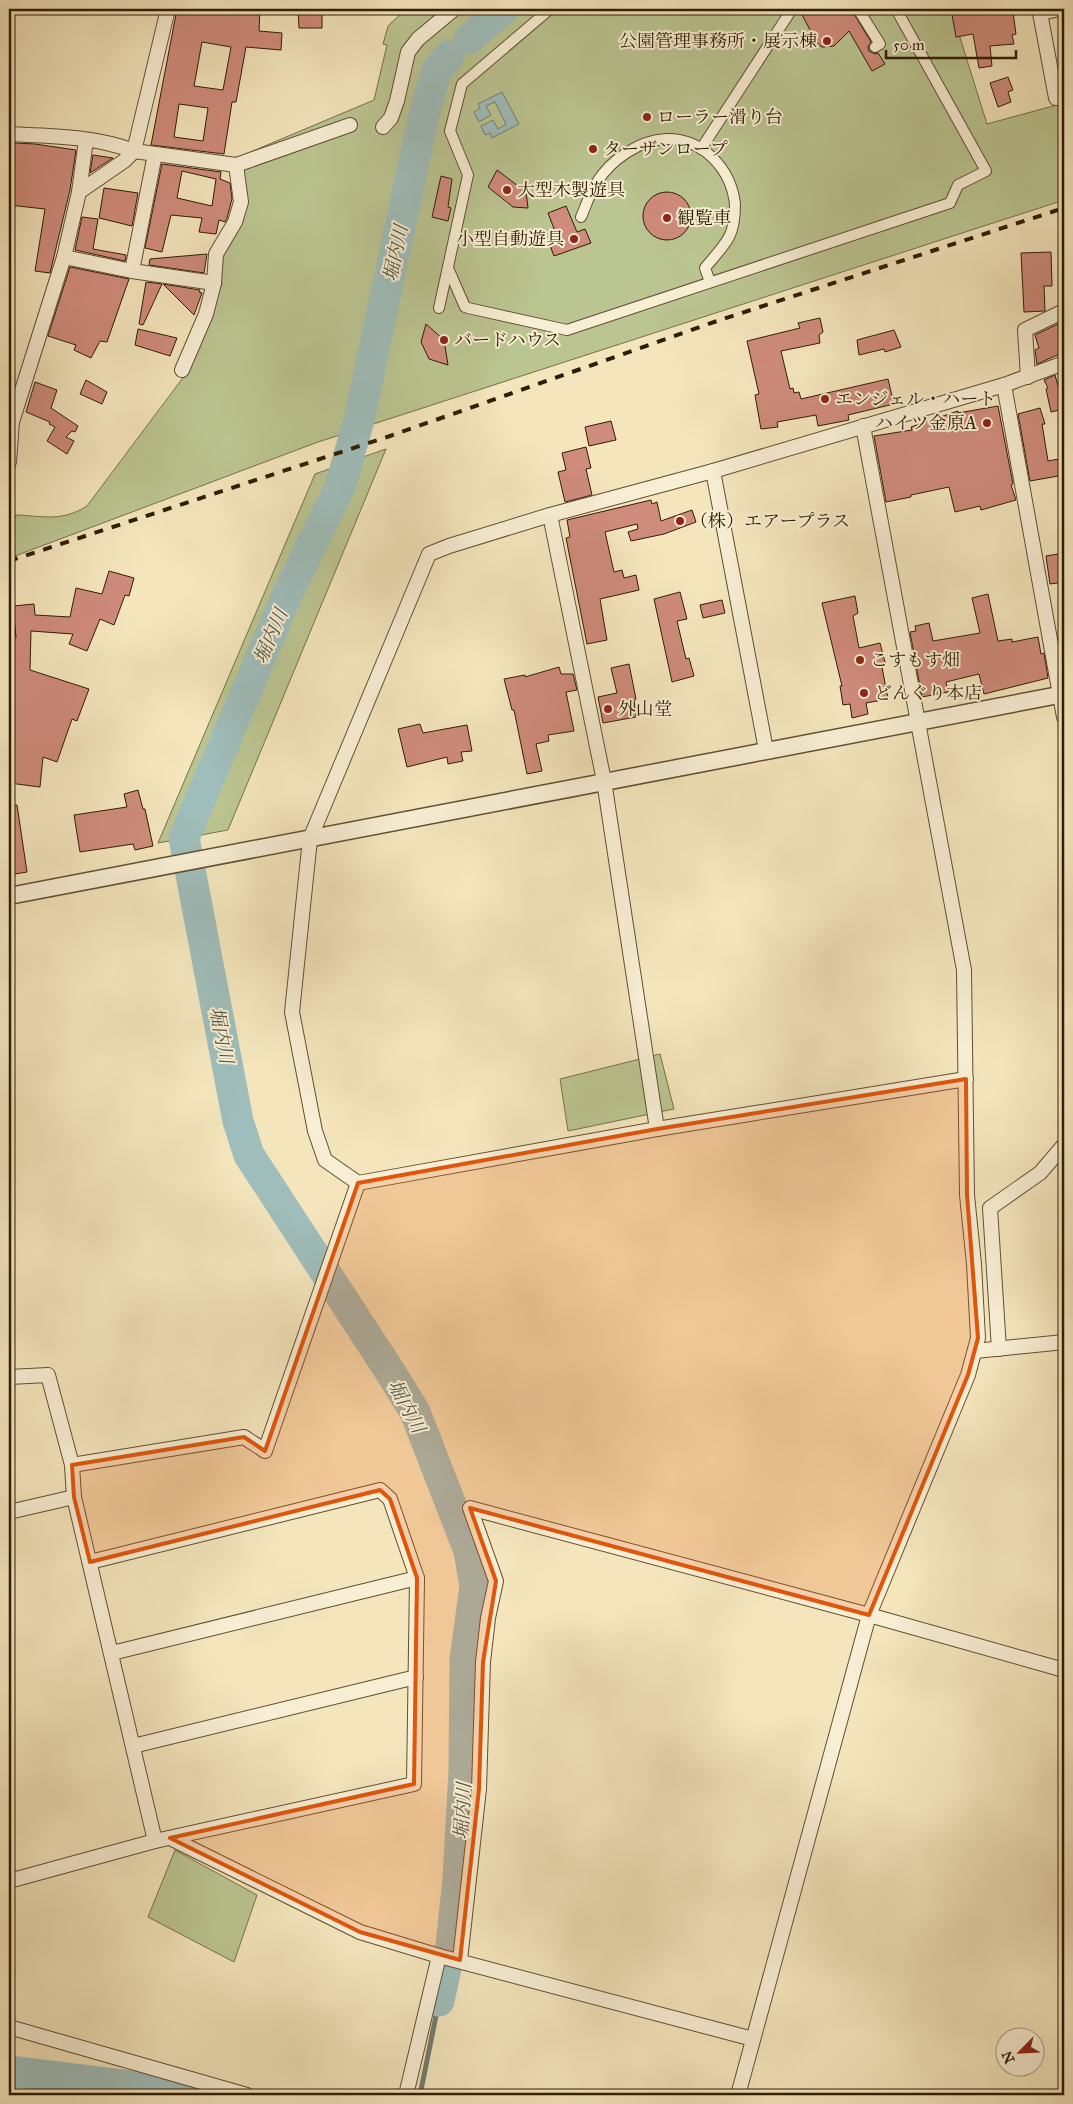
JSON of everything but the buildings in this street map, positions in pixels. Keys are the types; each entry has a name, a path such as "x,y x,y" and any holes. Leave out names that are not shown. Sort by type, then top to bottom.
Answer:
{"street":[{"path":"79,192 124,161 134,151 168,9"},
{"path":"383,127 391,118 398,101 408,52 418,39 454,9"},
{"path":"439,308 468,175 450,132 462,84 550,9"},
{"path":"701,149 792,9"},
{"path":"858,9 880,44 875,47"},
{"path":"448,268 466,307 567,330 950,203 958,185 986,171 896,9"},
{"path":"1060,9 1040,13 1056,98 1064,97"},
{"path":"9,134 86,140 134,151 236,165 350,125"},
{"path":"582,217 595,184 626,153 645,143 667,139 687,142 707,152 724,170 733,191 735,212 730,236 706,268 710,282"},
{"path":"9,462 12,422 64,257 79,192 86,140"},
{"path":"132,271 155,154"},
{"path":"182,370 206,314 214,283 216,254 235,222 241,202 236,165"},
{"path":"64,257 132,271 214,283"},
{"path":"1028,377 1025,330 1064,311"},
{"path":"966,1079 657,1129 358,1183 325,1160 314,1131 292,1012 310,839 429,554 550,515 713,471 1004,385 1064,363"},
{"path":"1004,385 1062,695 1064,717"},
{"path":"738,2095 869,1615 968,1375 978,1338 974,1264 967,1195 964,970 863,426"},
{"path":"713,471 766,750"},
{"path":"550,515 604,781 657,1129"},
{"path":"9,896 1062,695"},
{"path":"999,1348 990,1208 1040,1173 1064,1145"},
{"path":"72,1465 244,1437 265,1451 358,1183"},
{"path":"975,1351 1064,1342"},
{"path":"9,1377 48,1375 72,1465 74,1497 155,1841"},
{"path":"9,1881 155,1841 414,1784 417,1578 390,1499 380,1490 90,1562"},
{"path":"9,1512 74,1497"},
{"path":"460,1960 479,1789 482,1662 488,1618 496,1581 470,1508 869,1615 1064,1670"},
{"path":"112,1653 417,1578"},
{"path":"133,1746 416,1677"},
{"path":"170,1838 360,1932 439,1956 460,1960 753,2040"},
{"path":"406,2095 439,1956"},
{"path":"9,2027 208,2090 247,2095"}],"highlighted area":[{"path":"966,1079 967,1195 978,1338 968,1375 869,1615 470,1508 496,1581 483,1662 479,1789 460,1960 360,1932 170,1838 414,1784 417,1578 390,1499 380,1490 90,1562 74,1497 72,1465 244,1437 265,1451 358,1183 657,1129"}],"green space":[{"path":"406,9 951,9 987,124 1064,103 1064,200 318,442 15,556 11,535 16,515 61,516 87,506 185,375 222,284 218,255 244,211 241,156 374,100 387,45 383,44 388,26"},
{"path":"386,449 228,830 158,843 315,474"},
{"path":"660,1054 674,1109 568,1131 560,1079"},
{"path":"175,1850 257,1895 234,1962 148,1917"}],"water":[{"path":"502,92 519,124 492,138 490,133 485,135 481,126 493,120 498,129 506,124 495,102 486,106 491,115 479,122 474,112 480,108 478,104"}],"waterway":[{"name":"堀内川","path":"469,39 503,9"},
{"name":"堀内川","path":"439,2001 451,1945 458,1879 464,1770 465,1659 475,1586 469,1551 415,1412 249,1155 238,1121 184,838 288,593 340,487 359,420 425,110 437,70 449,56"},
{"path":"420,2095 439,2001"},
{"name":"堀内川","path":"9,2071 203,2095"}],"railway":[{"path":"9,561 390,436 720,320 1064,208"}],"place":[{"name":"公園管理事務所・展示棟","path":"827,41"},
{"name":"ローラー滑り台","path":"647,117"},
{"name":"ターザンロープ","path":"593,149"},
{"name":"大型木製遊具","path":"507,190"},
{"name":"観覧車","path":"667,218"},
{"name":"小型自動遊具","path":"574,239"},
{"name":"バードハウス","path":"444,340"},
{"name":"エンジェル・ハート","path":"825,399"},
{"name":"ハイツ金原A","path":"987,423"},
{"name":"（株）エアープラス","path":"680,521"},
{"name":"こすもす畑","path":"860,660"},
{"name":"どんぐり本店","path":"864,693"},
{"name":"外山堂","path":"608,709"}]}
